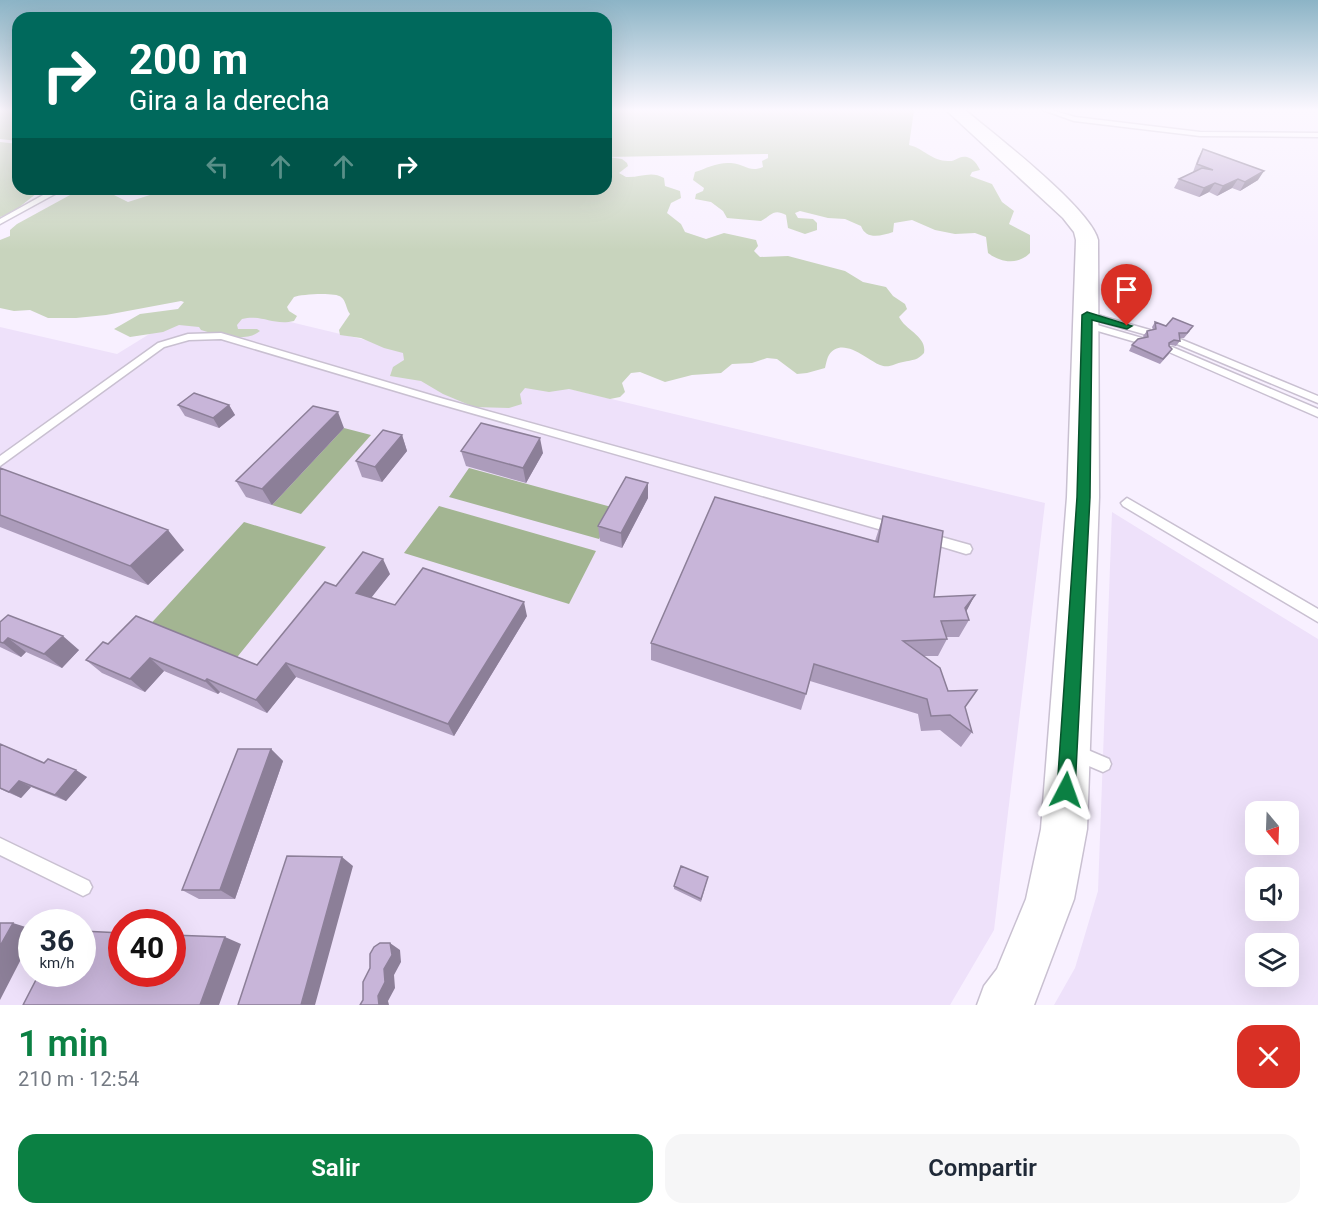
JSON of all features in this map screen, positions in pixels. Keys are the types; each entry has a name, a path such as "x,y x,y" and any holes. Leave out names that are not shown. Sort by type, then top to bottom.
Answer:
{"street":[{"path":"1004,1005 1015,987 1050,899 1064,829 1086,757 1083,497 1087,240 1080,223 1007,157"}],"lane":[{"path":"0,222 49,195"},
{"path":"1087,320 1147,332"},
{"path":"1087,320 1139,340"},
{"path":"0,462 161,345 188,337 221,336 440,401 966,549"},
{"path":"1318,400 1176,346 1318,413"},
{"path":"1127,503 1318,616"},
{"path":"0,846 83,888"}],"shaded area":[{"path":"0,157 12,157 12,195 34,195 12,213 0,217"},
{"path":"932,157 951,161 964,157 969,158 980,170 972,172 970,176 992,184 1002,202 1014,211 1009,224 1030,235 1030,253 1015,261 1004,261 988,253 986,237 975,233 955,234 935,230 912,220 894,223 893,232 874,236 866,233 861,226 845,219 828,218 800,211 795,213 798,218 813,219 817,223 817,230 805,234 788,228 786,215 782,213 772,214 761,221 727,218 723,211 711,202 695,199 696,194 704,188 693,180 695,172 726,163 758,169 763,167 762,161 768,158"},
{"path":"612,158 622,159 628,166 619,173 626,177 650,174 659,176 664,178 665,186 680,191 681,198 671,203 667,213 681,224 685,232 706,239 724,233 756,240 758,246 754,251 760,257 788,256 845,271 863,282 886,287 893,296 905,304 907,309 899,317 922,342 924,353 915,359 886,366 848,348 841,348 829,355 825,368 797,374 777,359 767,358 752,363 732,364 721,373 692,375 665,382 640,372 631,373 622,383 625,392 620,397 610,399 569,389 549,392 525,388 520,394 522,404 509,408 474,407 443,394 421,381 390,376 393,367 404,360 403,353 361,338 340,335 339,330 350,314 344,300 338,295 318,294 294,297 287,307 297,316 294,321 242,319 237,325 238,329 260,331 247,337 215,334 201,330 199,327 179,325 163,332 130,337 114,329 140,314 178,309 184,302 181,301 106,315 76,318 48,318 30,310 14,311 0,308 0,240 10,236 10,230 17,224 70,195 114,195 128,202 150,195 612,195"},
{"path":"203,301 1045,503 994,930 950,1005 0,1005 0,327 117,354"},
{"path":"344,428 371,435 301,514 272,505"},
{"path":"469,468 615,508 599,539 449,497"},
{"path":"439,506 596,551 569,604 404,553"},
{"path":"1112,512 1318,639 1318,1005 1054,1005 1075,968 1098,891"},
{"path":"244,522 326,547 234,661 145,630"}],"building":[{"path":"1200,157 1225,157 1264,171 1245,182 1238,179 1223,186 1215,183 1204,188 1179,179 1202,168 1213,170 1197,164"},
{"path":"1173,318 1193,326 1187,333 1179,333 1180,341 1174,340 1169,343 1172,349 1163,359 1132,345 1138,339 1148,337 1147,331 1156,329 1155,322 1166,326"},
{"path":"194,393 229,405 213,418 178,405"},
{"path":"313,406 338,412 262,489 236,481"},
{"path":"481,423 540,438 523,468 461,451"},
{"path":"383,430 402,435 375,467 356,461"},
{"path":"0,468 168,530 130,566 0,515"},
{"path":"626,477 648,483 621,533 598,526"},
{"path":"715,497 878,542 883,516 943,531 934,597 975,595 965,608 969,620 941,621 947,639 903,641 940,668 948,691 977,690 965,707 972,732 950,715 931,716 927,699 814,664 806,694 651,643"},
{"path":"363,552 383,559 356,593 395,605 423,568 524,602 448,724 286,663 256,700 150,658 130,679 86,660 103,642 108,644 136,616 257,665 325,582 336,586"},
{"path":"8,615 63,636 44,654 8,638 3,643 0,642 0,622"},
{"path":"0,744 44,763 48,759 76,770 55,795 19,781 9,792 0,788"},
{"path":"238,749 271,749 220,890 182,890"},
{"path":"287,856 342,857 301,1005 238,1005"},
{"path":"681,866 708,877 701,899 674,886"},
{"path":"0,923 13,923 0,946"},
{"path":"96,932 108,932 108,987 186,987 186,936 225,937 200,1005 23,1005 32,987 96,987"},
{"path":"380,943 390,943 392,955 384,969 385,982 378,996 379,1005 360,1005 363,1000 363,982 370,968 370,954"}],"route":[{"path":"1066,790 1083,497 1087,315 1127,326"}]}
